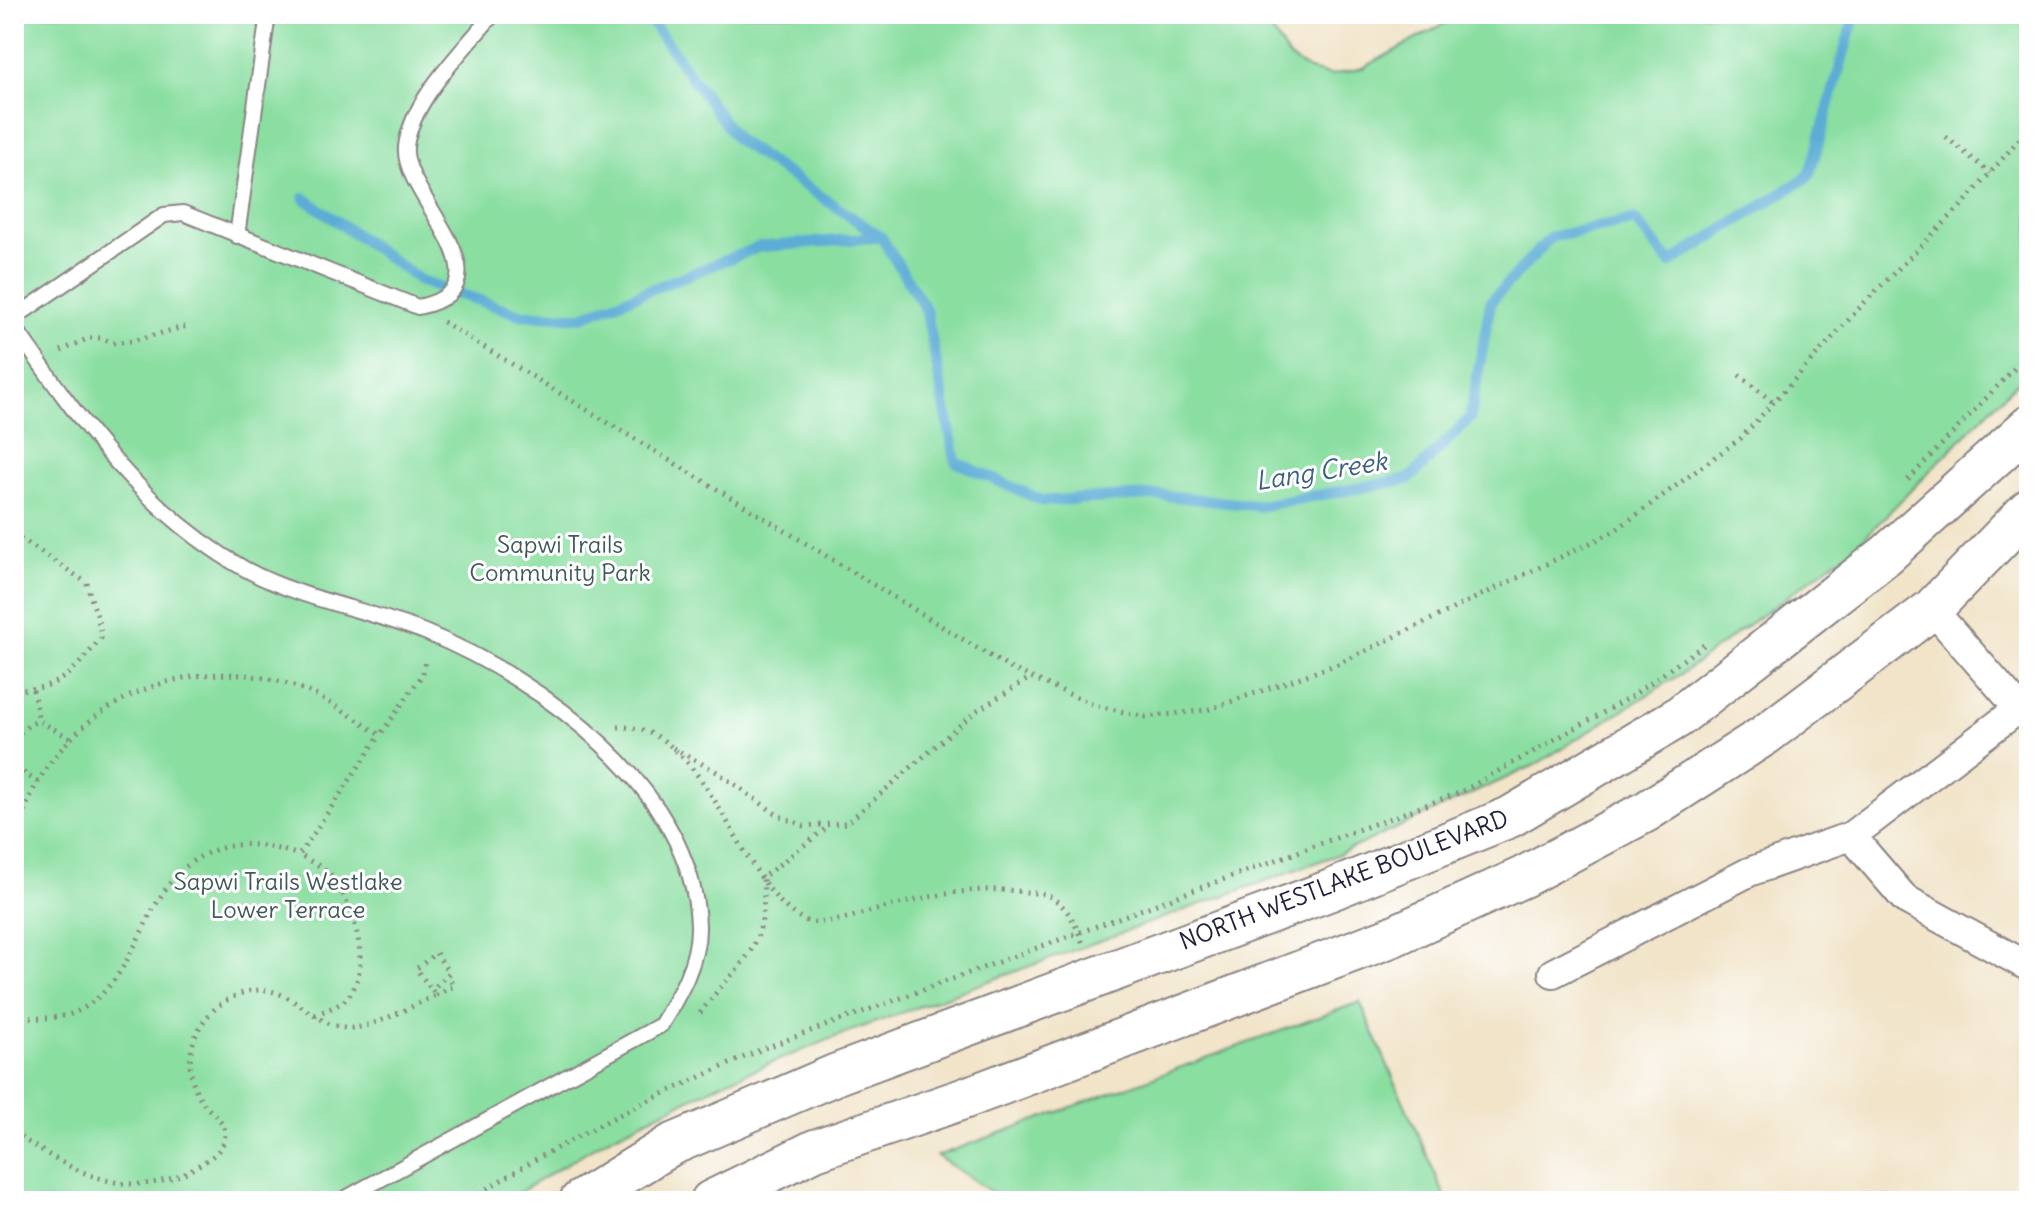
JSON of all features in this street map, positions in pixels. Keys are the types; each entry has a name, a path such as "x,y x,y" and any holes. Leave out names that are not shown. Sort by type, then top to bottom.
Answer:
{"main road":[{"name":"NORTH WESTLAKE BOULEVARD","path":"580,1201 671,1145 837,1074 1331,890 1510,817 1677,718 1886,555 2029,426"},
{"path":"711,1201 815,1150 963,1099 1391,937 1523,877 1647,811 1765,735 1932,609 2029,509"}],"street":[{"path":"1553,973 1749,872 1851,836 2024,705 1932,609"},
{"path":"1851,836 1905,899 2029,967"}],"lane":[{"path":"237,236 268,14"},
{"path":"14,318 164,215 183,213 418,307 440,303 450,293 459,262 454,247 409,173 405,151 410,124 493,14"},
{"path":"14,326 116,466 187,531 245,569 292,592 387,617 490,662 587,728 644,789 689,872 698,926 688,980 661,1025 341,1201"}],"path":[{"path":"418,307 1010,668 1094,705 1146,717 1207,710 1338,664 1613,532 1741,438 2029,128"},
{"path":"1946,137 1990,173"},
{"path":"38,361 89,338 102,338 113,343 187,326"},
{"path":"1907,481 2029,353"},
{"path":"1739,375 1773,402"},
{"path":"14,534 87,583 91,607 100,620 101,638 63,681 33,690 14,690"},
{"path":"299,855 423,674 430,634"},
{"path":"466,1201 630,1109 762,1049 1461,792 1629,698 1717,636"},
{"path":"14,842 38,782 70,738 104,710 143,689 173,678 225,674 272,680 307,691 336,705 380,735"},
{"path":"587,728 635,726 717,772 779,816 804,826 830,825 847,823 976,711 1031,678"},
{"path":"33,690 39,721"},
{"path":"14,738 30,724 39,721 70,738"},
{"path":"670,747 726,814 781,905 808,922 842,919 947,892 997,888 1048,895 1074,918 1094,976"},
{"path":"14,759 25,774 38,782"},
{"path":"763,877 830,825"},
{"path":"14,1017 68,1015 103,993 175,873 198,857 222,847 248,843 299,855 334,879 351,915 359,946 350,995 315,1015"},
{"path":"694,1021 717,990 749,958 762,930 763,877"},
{"path":"14,1133 78,1172 110,1182 144,1186 178,1176 210,1159 222,1145 225,1132 222,1121 195,1089 190,1068 193,1038 213,1009 234,996 255,991 295,999 315,1015 345,1028 369,1024 454,986 448,977 447,965 436,953 416,969 434,993"},
{"path":"434,993 448,977"}],"green space":[{"name":"Sapwi Trails Community Park","path":"14,14 1261,14 1289,57 1309,70 1331,75 1363,68 1462,14 2029,14 2029,370 1856,546 1684,672 1535,765 1339,854 843,1034 724,1082 609,1138 505,1201 14,1201"},
{"path":"1360,1002 1447,1201 1005,1201 937,1156"}],"waterway":[{"name":"Lang Creek","path":"646,14 737,140 881,237 926,310 956,462 1043,501 1160,495 1259,506 1409,479 1470,418 1491,301 1551,237 1635,220 1670,263 1809,176 1855,14"},
{"path":"304,198 421,281 522,315 581,317 759,247 880,237"}],"park label":[{"name":"Sapwi Trails Westlake Lower Terrace","path":"288,896"}]}
